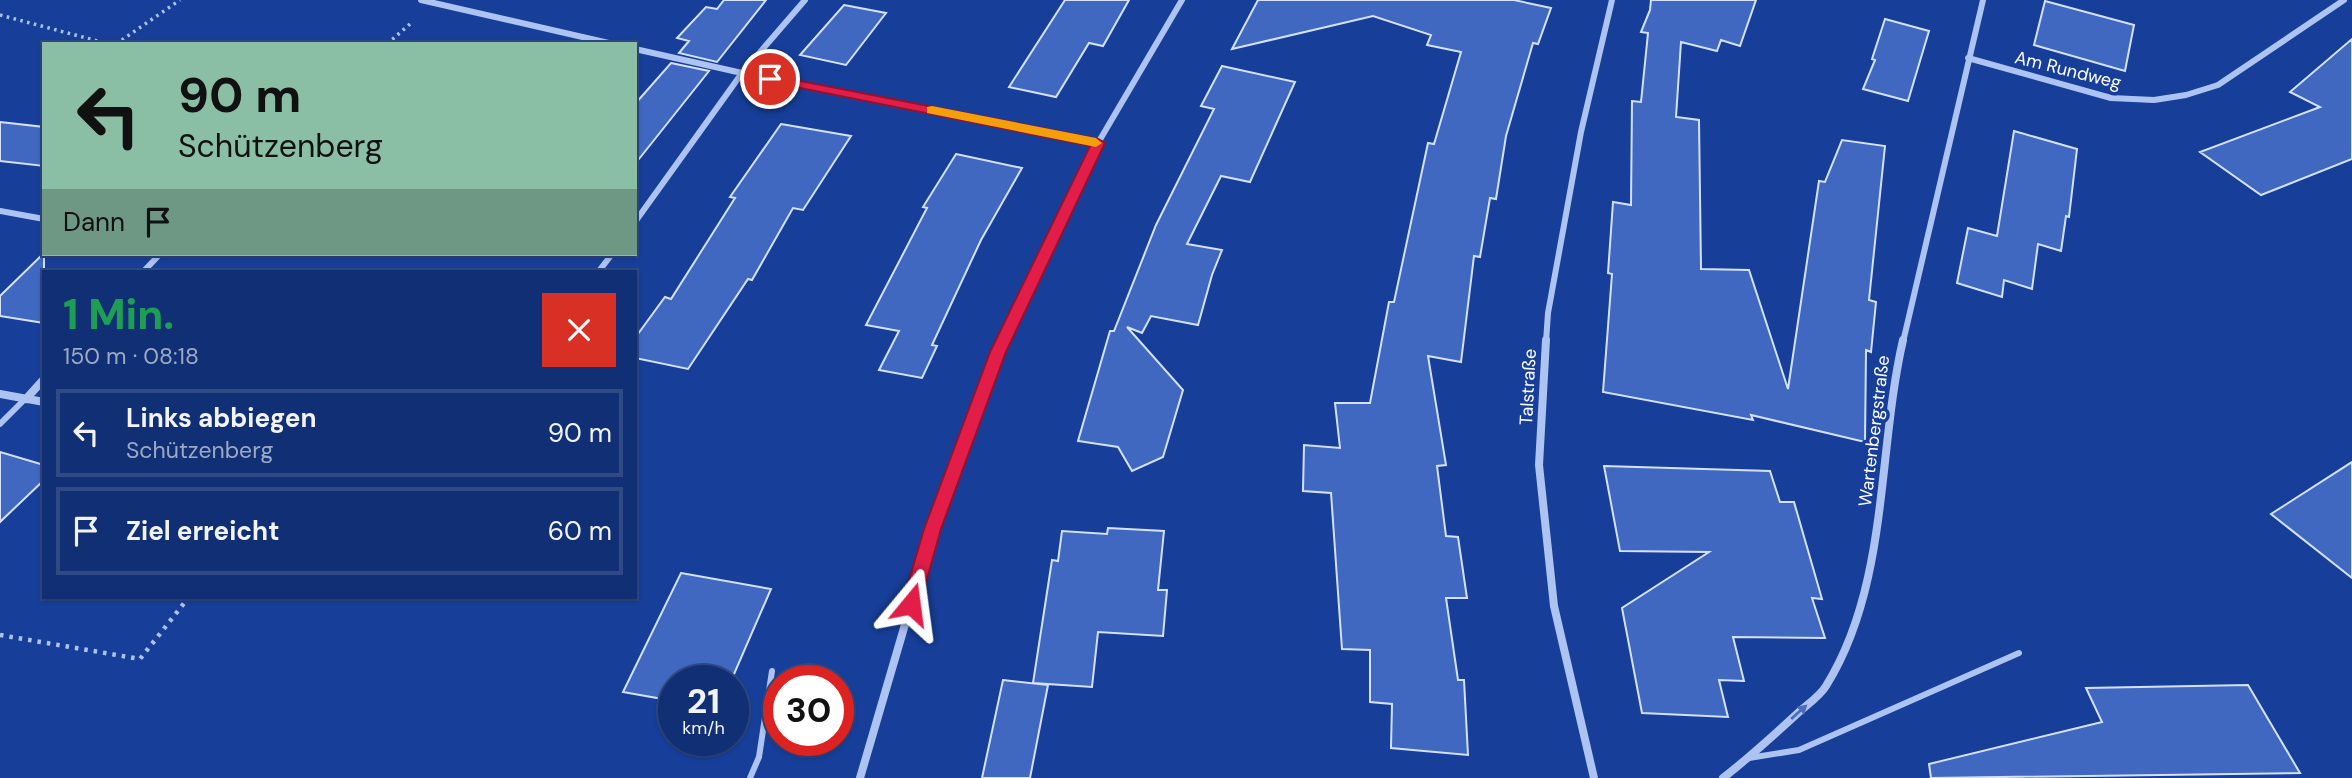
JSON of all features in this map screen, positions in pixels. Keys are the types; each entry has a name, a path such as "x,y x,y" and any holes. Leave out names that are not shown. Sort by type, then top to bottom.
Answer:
{"street":[{"path":"421,0 444,2 605,42"},
{"path":"637,219 743,73 805,0"},
{"path":"860,778 933,529 998,352 1098,143 1182,0"},
{"name":"Talstraße","path":"1594,778 1554,606 1539,465 1548,313 1581,132 1612,0"},
{"name":"Wartenbergstraße","path":"1723,778 1749,758 1825,688 1853,631 1877,534 1893,384 1983,0"},
{"name":"Am Rundweg","path":"1968,58 2111,98 2154,100 2186,95 2218,85 2344,0"},
{"path":"637,49 1098,143"},
{"path":"0,211 42,219"},
{"path":"145,270 158,256"},
{"path":"600,270 610,256"},
{"path":"26,399 42,381"},
{"path":"0,394 42,402"}],"lane":[{"path":"0,424 26,399"},
{"path":"1749,758 1799,750 2019,653"},
{"path":"750,778 759,757 763,731"}],"path":[{"path":"119,42 180,0"},
{"path":"0,15 101,42"},
{"path":"0,635 140,659 187,599"}],"building":[{"path":"724,0 766,0 717,62 679,53 689,41 677,38 706,7 717,9"},
{"path":"1065,0 1129,0 1103,46 1089,43 1056,97 1009,87"},
{"path":"1258,0 1514,0 1551,8 1538,44 1533,43 1506,136 1496,199 1490,198 1480,257 1474,256 1461,362 1428,356 1446,465 1437,466 1446,536 1458,537 1467,598 1446,598 1458,680 1464,680 1468,755 1391,748 1392,704 1370,702 1370,650 1342,649 1331,493 1303,491 1304,445 1340,448 1335,403 1370,403 1389,302 1394,302 1428,143 1434,144 1461,52 1427,45 1431,35 1373,16 1232,49"},
{"path":"1651,0 1756,0 1740,46 1721,40 1717,51 1681,42 1676,117 1699,120 1701,269 1749,270 1788,389 1819,181 1825,182 1842,140 1885,146 1869,300 1876,302 1871,352 1866,350 1865,442 1751,415 1753,420 1603,392 1612,274 1608,273 1613,202 1631,205 1632,101 1641,102 1648,33 1641,32"},
{"path":"2045,1 2134,25 2125,71 2034,45"},
{"path":"844,5 886,13 846,65 800,55"},
{"path":"1885,19 1929,31 1908,101 1863,89 1875,60 1872,59"},
{"path":"2352,39 2352,159 2261,195 2200,152 2320,107 2290,92"},
{"path":"671,63 709,71 637,161 637,102"},
{"path":"1222,66 1295,82 1250,182 1221,176 1187,244 1222,250 1198,325 1151,316 1142,333 1127,327 1183,390 1163,457 1132,471 1118,447 1078,441 1110,331 1114,331 1156,225 1214,109 1201,106"},
{"path":"0,122 42,127 42,166 0,161"},
{"path":"781,124 851,136 803,210 793,208 752,280 748,279 688,369 637,358 637,335 665,297 671,299 735,198 730,197"},
{"path":"2014,131 2077,149 2069,217 2066,216 2061,251 2038,244 2032,289 2004,280 2002,297 1957,283 1968,228 1997,236"},
{"path":"956,154 1022,168 981,240 932,345 937,346 922,378 879,370 899,331 866,325 927,208 923,207"},
{"path":"42,255 44,256 42,323 0,316 0,296"},
{"path":"0,452 42,464 42,482 0,522"},
{"path":"2352,462 2352,578 2271,514"},
{"path":"1604,466 1770,471 1780,502 1794,502 1822,599 1812,598 1825,638 1733,637 1744,681 1719,680 1728,717 1642,713 1622,608 1709,552 1620,551"},
{"path":"1108,528 1164,531 1158,590 1167,590 1163,636 1098,632 1092,687 1033,683 1052,560 1058,561 1062,531 1107,534"},
{"path":"681,573 771,589 738,665 658,665 658,698 623,692"},
{"path":"1003,680 1048,685 1030,778 982,778"},
{"path":"2248,685 2300,773 1931,778 1929,764 2102,722 2086,688"}],"slow traffic":[{"path":"932,110 1096,143"}],"route":[{"path":"770,79 1098,143 998,352 933,529 911,604"}]}
